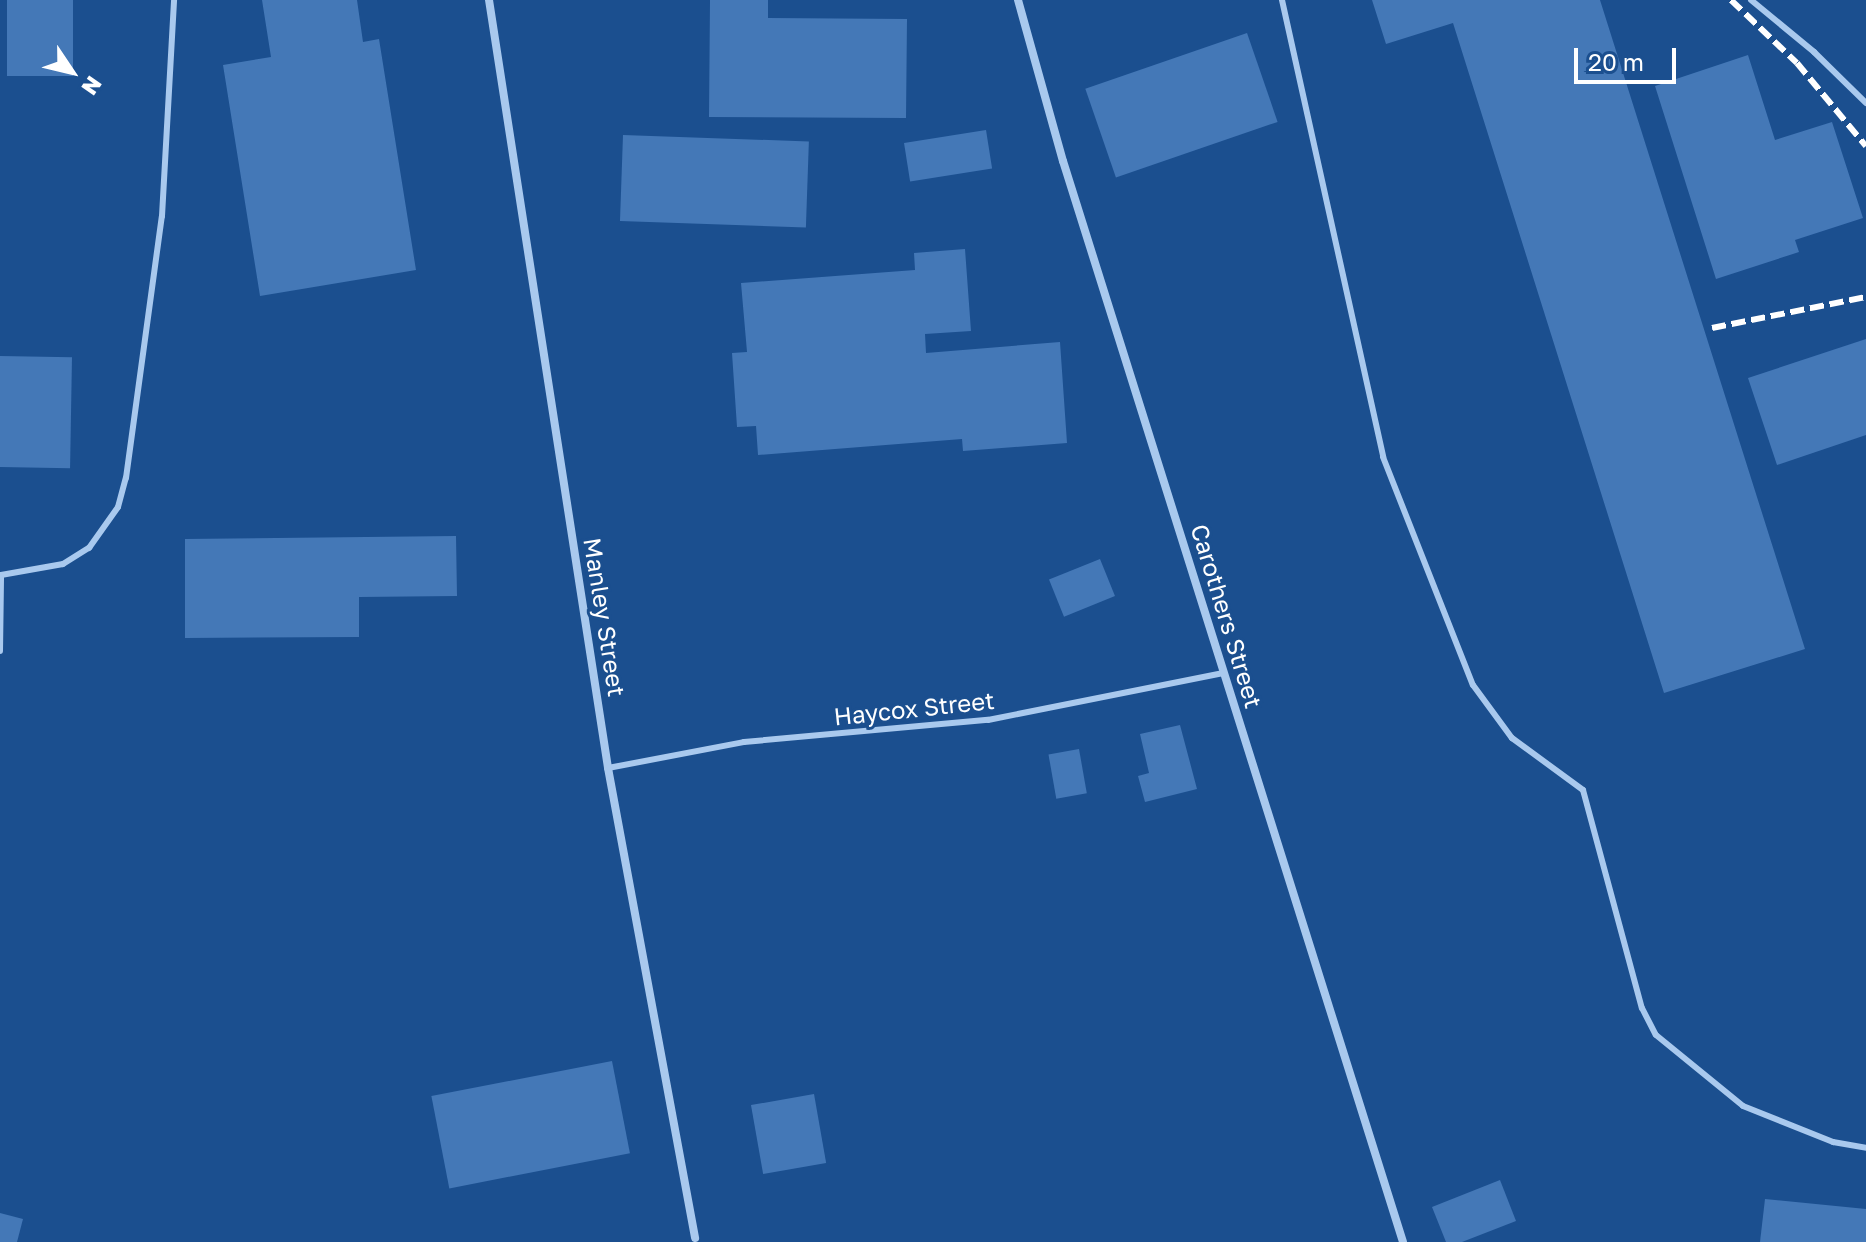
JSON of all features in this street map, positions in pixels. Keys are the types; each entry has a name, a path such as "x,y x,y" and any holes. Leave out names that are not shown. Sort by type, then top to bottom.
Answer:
{"street":[{"name":"Manley Street","path":"489,0 608,768 695,1238"},
{"name":"Carothers Street","path":"1018,0 1063,161 1403,1242"}],"lane":[{"path":"0,651 1,575 63,564 89,548 118,507 126,478 162,216 174,0"},
{"path":"1282,0 1383,457 1473,685 1512,738 1583,790 1642,1008 1656,1035 1743,1106 1833,1142 1866,1148"},
{"path":"1751,0 1814,52 1866,103"},
{"name":"Haycox Street","path":"608,768 744,742 988,720 1223,673"}],"building":[{"path":"7,0 73,0 73,76 7,76"},
{"path":"262,0 357,0 363,42 379,39 416,270 260,296 223,65 271,57"},
{"path":"710,0 768,0 768,18 907,19 906,118 709,117"},
{"path":"1372,0 1600,0 1805,649 1664,693 1453,23 1386,44"},
{"path":"1247,33 1278,122 1116,178 1085,89"},
{"path":"1748,55 1775,140 1832,122 1863,218 1795,240 1799,252 1716,279 1655,86"},
{"path":"986,130 992,169 910,182 904,143"},
{"path":"623,135 809,141 806,227 620,221"},
{"path":"965,249 971,331 925,334 926,353 1060,342 1067,443 963,451 962,439 758,455 756,426 737,427 732,353 747,352 741,283 915,270 914,253"},
{"path":"1866,339 1866,435 1777,465 1748,378"},
{"path":"0,356 72,357 70,468 0,467"},
{"path":"456,536 457,596 359,597 359,637 185,638 185,539"},
{"path":"1100,559 1115,596 1064,617 1049,580"},
{"path":"1180,725 1197,789 1145,802 1138,776 1149,773 1140,734"},
{"path":"1079,749 1087,793 1056,799 1048,754"},
{"path":"612,1061 630,1153 449,1188 431,1096"},
{"path":"814,1094 826,1163 763,1174 751,1105"},
{"path":"1500,1180 1516,1221 1462,1242 1446,1242 1432,1207"},
{"path":"1765,1199 1866,1209 1866,1242 1760,1242"},
{"path":"0,1213 23,1219 17,1242 0,1242"}],"railway":[{"path":"1731,0 1797,63 1866,146"},
{"path":"1712,328 1866,297"}]}
